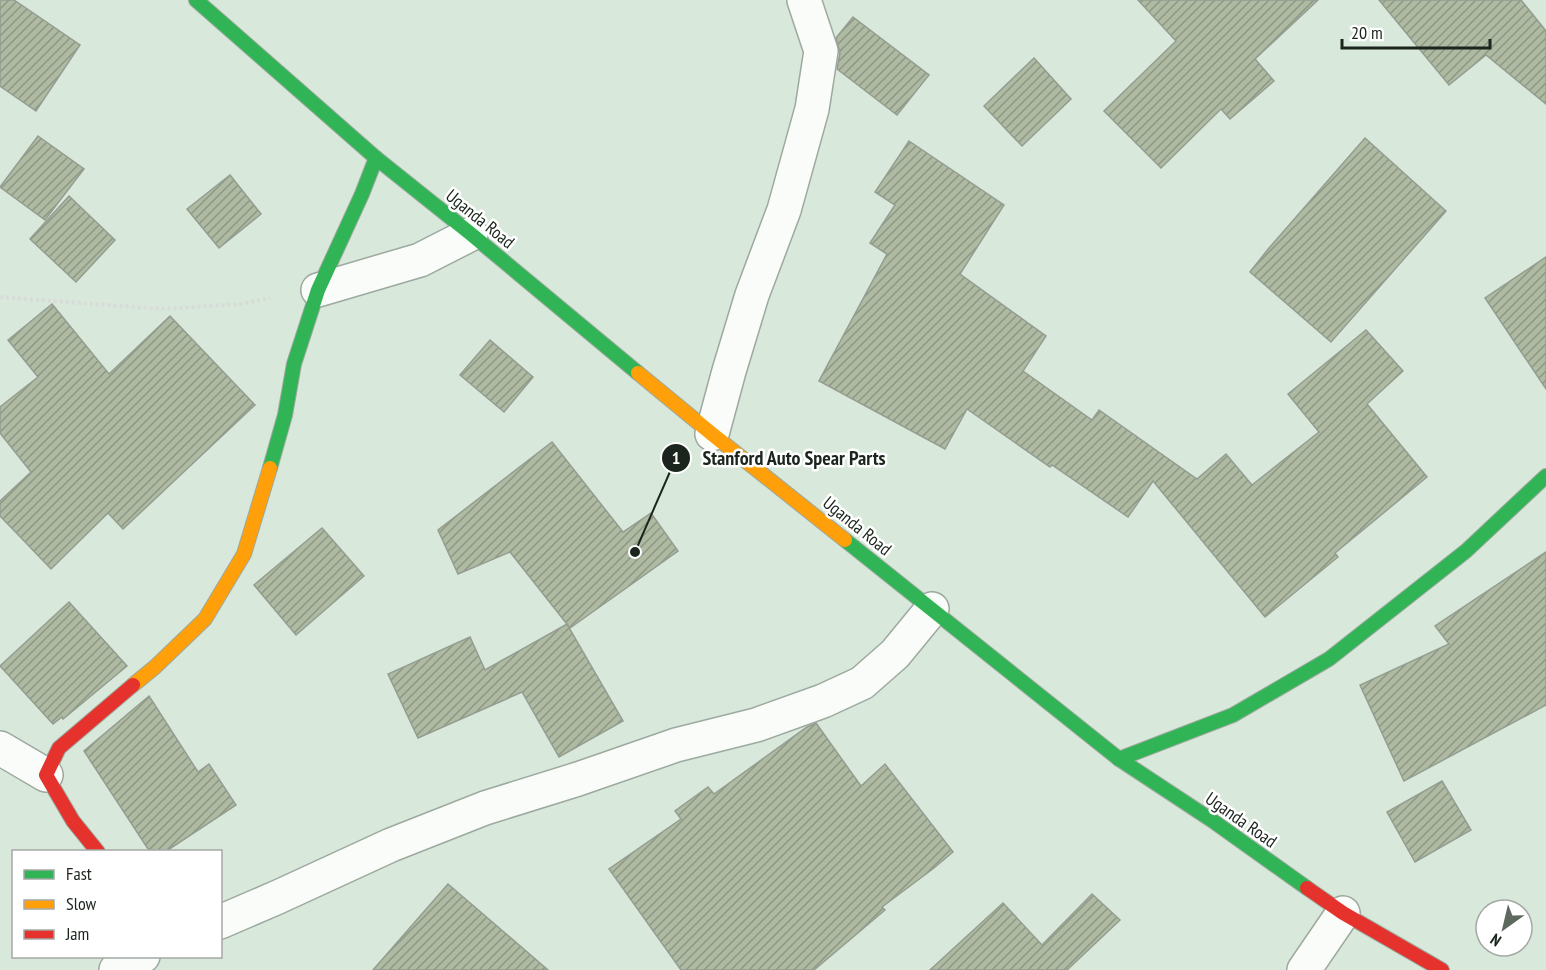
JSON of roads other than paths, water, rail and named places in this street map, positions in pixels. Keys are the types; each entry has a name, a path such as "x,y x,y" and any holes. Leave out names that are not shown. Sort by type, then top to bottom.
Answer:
{"main road":[{"name":"Uganda Road","path":"196,0 376,158 712,434 1119,759 1213,821 1343,913 1442,970"},
{"path":"96,850 73,821 46,775 59,748 155,668 205,619 243,554 282,426 294,364 318,290 376,158"},
{"path":"1119,759 1233,716 1329,658 1466,551 1546,476"}],"street":[{"path":"712,434 752,295 784,210 812,109 821,51 804,0"},
{"path":"318,290 420,260 471,234"},
{"path":"222,921 391,845 485,808 676,745 756,725 823,701 862,683 895,654 932,609"},
{"path":"0,748 46,775"},
{"path":"1304,970 1343,913"},
{"path":"116,970 141,958"}],"place":[{"name":"Stanford Auto Spear Parts","path":"635,552"}]}
